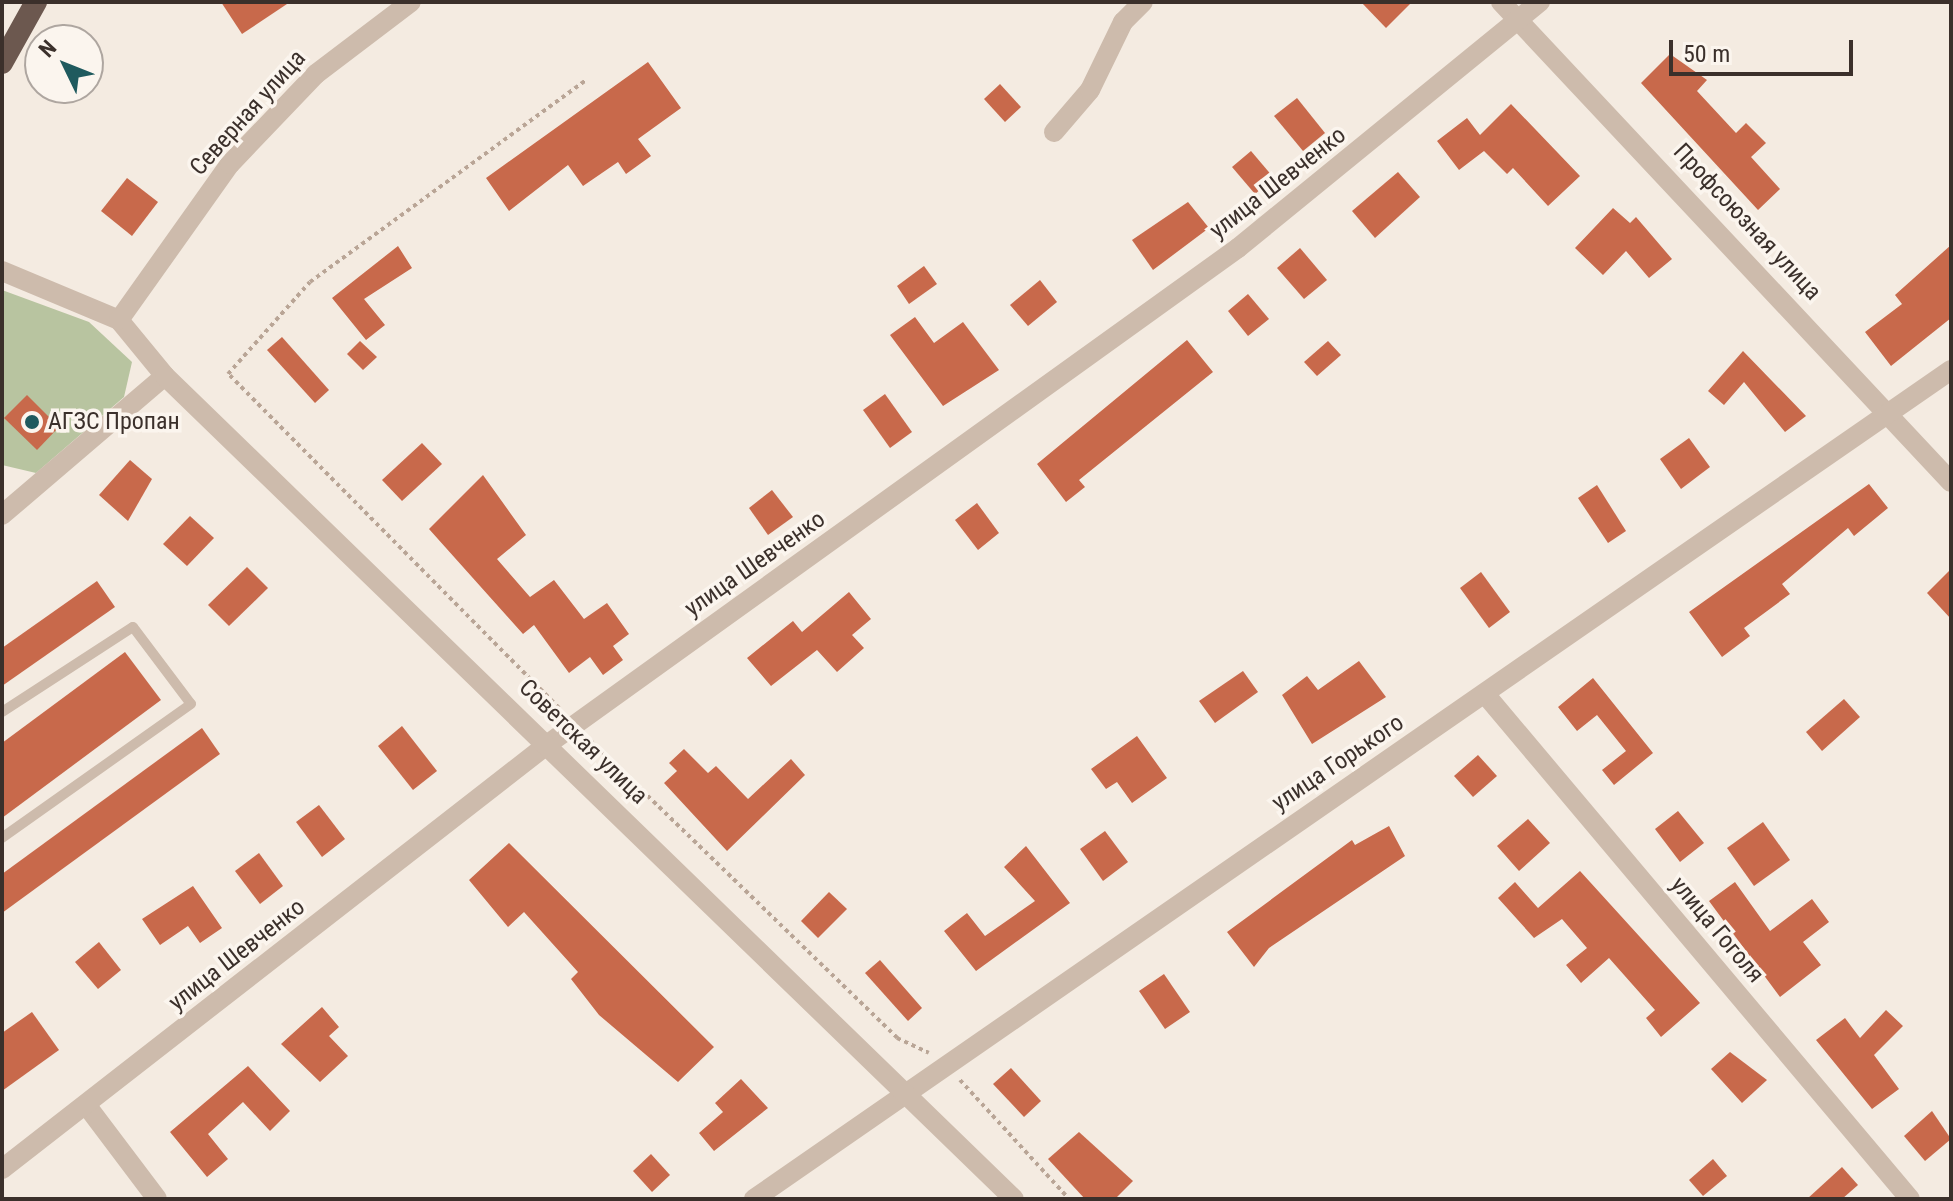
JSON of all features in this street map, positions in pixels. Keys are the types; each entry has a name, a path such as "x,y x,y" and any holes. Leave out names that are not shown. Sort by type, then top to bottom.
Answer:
{"highway":[{"path":"2,63 36,2"}],"street":[{"name":"Северная улица","path":"119,320 230,164 316,74 411,2"},
{"path":"1054,132 1090,90 1123,22 1143,2"},
{"name":"Профсоюзная улица","path":"1501,2 1951,482"},
{"name":"улица Шевченко","path":"2,1169 87,1106 574,724 1238,248 1540,2"},
{"path":"2,271 119,320"},
{"name":"Советская улица","path":"119,320 165,376 1014,1199"},
{"name":"улица Горького","path":"754,1199 903,1092 1485,694 1951,370"},
{"path":"4,511 165,376"},
{"name":"улица Гоголя","path":"1485,694 1910,1199"},
{"path":"87,1106 157,1199"}],"lane":[{"path":"2,712 111,635 133,627 191,704 2,838"}],"path":[{"path":"586,80 310,282 228,374 574,724 897,1038 944,1065 1069,1199"}],"green space":[{"path":"2,290 89,322 132,362 124,397 36,473 2,465"}],"building":[{"path":"221,2 290,2 242,34"},
{"path":"1361,2 1412,2 1386,28"},
{"path":"1670,54 1707,80 1697,91 1736,133 1746,123 1766,143 1751,157 1780,189 1758,210 1641,83"},
{"path":"648,62 681,108 638,139 651,156 626,174 618,162 583,186 568,165 509,211 486,178"},
{"path":"1000,84 1021,107 1005,122 984,99"},
{"path":"1297,98 1325,133 1303,151 1274,116"},
{"path":"1511,104 1580,176 1548,206 1513,168 1507,174 1484,151 1459,170 1437,141 1467,118 1480,135"},
{"path":"1251,151 1274,178 1255,194 1232,167"},
{"path":"1398,172 1420,197 1375,238 1352,211"},
{"path":"127,178 158,202 132,236 101,211"},
{"path":"1188,202 1209,228 1153,270 1132,240"},
{"path":"1613,208 1630,223 1636,217 1672,259 1649,278 1626,251 1603,275 1575,248"},
{"path":"1951,245 1951,318 1891,366 1865,332 1902,304 1895,295"},
{"path":"398,246 412,268 364,299 385,325 366,340 332,298"},
{"path":"1300,248 1327,280 1304,299 1277,268"},
{"path":"924,266 937,284 909,304 897,286"},
{"path":"1040,280 1057,302 1028,326 1010,305"},
{"path":"1248,294 1269,319 1248,336 1228,311"},
{"path":"915,317 934,343 963,322 999,370 943,406 890,335"},
{"path":"282,337 329,390 315,403 267,350"},
{"path":"1187,340 1213,372 1079,480 1085,487 1066,502 1037,464"},
{"path":"360,341 377,357 363,370 347,354"},
{"path":"1328,341 1341,355 1317,376 1304,362"},
{"path":"1743,351 1806,416 1785,432 1744,382 1724,405 1708,391"},
{"path":"885,394 912,432 890,448 863,410"},
{"name":"АГЗС Пропан","path":"27,395 59,427 37,450 4,418"},
{"path":"1689,438 1710,467 1681,489 1660,459"},
{"path":"422,443 442,464 402,501 382,480"},
{"path":"130,460 152,479 128,521 99,495"},
{"path":"483,475 526,535 497,559 530,597 554,580 584,619 607,603 629,634 613,646 623,660 603,675 590,657 569,673 534,625 523,634 429,529"},
{"path":"1869,484 1888,508 1854,536 1848,528 1782,584 1790,594 1744,628 1750,636 1722,657 1689,612"},
{"path":"1597,485 1626,531 1608,543 1578,498"},
{"path":"772,490 793,517 768,535 749,508"},
{"path":"977,503 999,533 978,550 955,520"},
{"path":"190,516 214,538 187,566 163,544"},
{"path":"247,567 268,588 229,626 208,605"},
{"path":"1951,569 1951,619 1927,593"},
{"path":"1481,572 1510,612 1489,628 1460,588"},
{"path":"97,581 115,607 2,686 2,648"},
{"path":"849,592 871,619 852,635 864,648 837,672 817,650 771,686 747,658 793,621 802,632"},
{"path":"125,652 161,700 2,818 2,743"},
{"path":"1359,661 1386,697 1312,744 1282,695 1307,676 1318,690"},
{"path":"1243,671 1258,692 1215,723 1199,701"},
{"path":"1593,678 1653,753 1614,785 1602,770 1626,751 1597,715 1577,731 1558,707"},
{"path":"1844,699 1860,717 1822,751 1806,732"},
{"path":"402,726 437,771 413,790 378,746"},
{"path":"202,728 220,754 2,913 2,874"},
{"path":"1137,736 1167,778 1132,803 1117,782 1106,789 1091,769"},
{"path":"684,749 708,773 716,766 748,799 791,759 805,775 727,851 664,783 677,771 669,763"},
{"path":"1478,755 1497,776 1473,797 1454,776"},
{"path":"319,805 345,839 322,857 296,822"},
{"path":"1678,811 1704,843 1680,862 1655,829"},
{"path":"1528,819 1550,843 1519,871 1497,846"},
{"path":"1763,822 1790,860 1754,886 1727,848"},
{"path":"1389,826 1405,856 1269,948 1254,967 1227,932 1352,840 1355,845"},
{"path":"1105,831 1128,862 1103,881 1080,849"},
{"path":"509,843 714,1047 678,1082 599,1015 571,979 578,972 524,912 508,927 469,880"},
{"path":"1026,846 1070,903 976,971 944,931 967,913 985,936 1035,901 1004,867"},
{"path":"259,853 283,886 260,904 235,871"},
{"path":"1580,871 1700,1003 1661,1037 1646,1018 1655,1010 1609,958 1581,983 1566,965 1587,948 1562,919 1534,938 1498,898 1515,882 1538,908"},
{"path":"1735,882 1770,931 1812,899 1829,922 1803,942 1821,965 1780,997 1709,901"},
{"path":"193,886 222,928 200,943 188,926 160,945 142,919"},
{"path":"829,892 847,909 818,938 801,921"},
{"path":"99,942 121,970 98,989 75,962"},
{"path":"880,960 922,1008 908,1021 865,973"},
{"path":"1164,974 1190,1012 1165,1029 1139,991"},
{"path":"322,1007 339,1027 329,1036 348,1056 320,1082 281,1044"},
{"path":"1886,1010 1903,1026 1874,1055 1899,1089 1872,1109 1816,1040 1845,1018 1860,1038"},
{"path":"32,1012 59,1050 2,1091 2,1033"},
{"path":"1730,1052 1767,1080 1742,1103 1711,1069"},
{"path":"248,1066 290,1111 270,1131 243,1102 208,1134 228,1159 207,1177 170,1132"},
{"path":"1011,1068 1041,1101 1024,1117 993,1084"},
{"path":"741,1079 768,1108 714,1151 699,1133 723,1112 715,1103"},
{"path":"1932,1111 1951,1139 1925,1161 1904,1136"},
{"path":"1079,1132 1133,1181 1115,1199 1085,1199 1048,1159"},
{"path":"651,1154 670,1175 652,1192 633,1171"},
{"path":"1713,1159 1727,1176 1703,1196 1689,1180"},
{"path":"1842,1167 1858,1185 1842,1199 1807,1199"}],"place":[{"name":"АГЗС Пропан","path":"32,422"}]}
